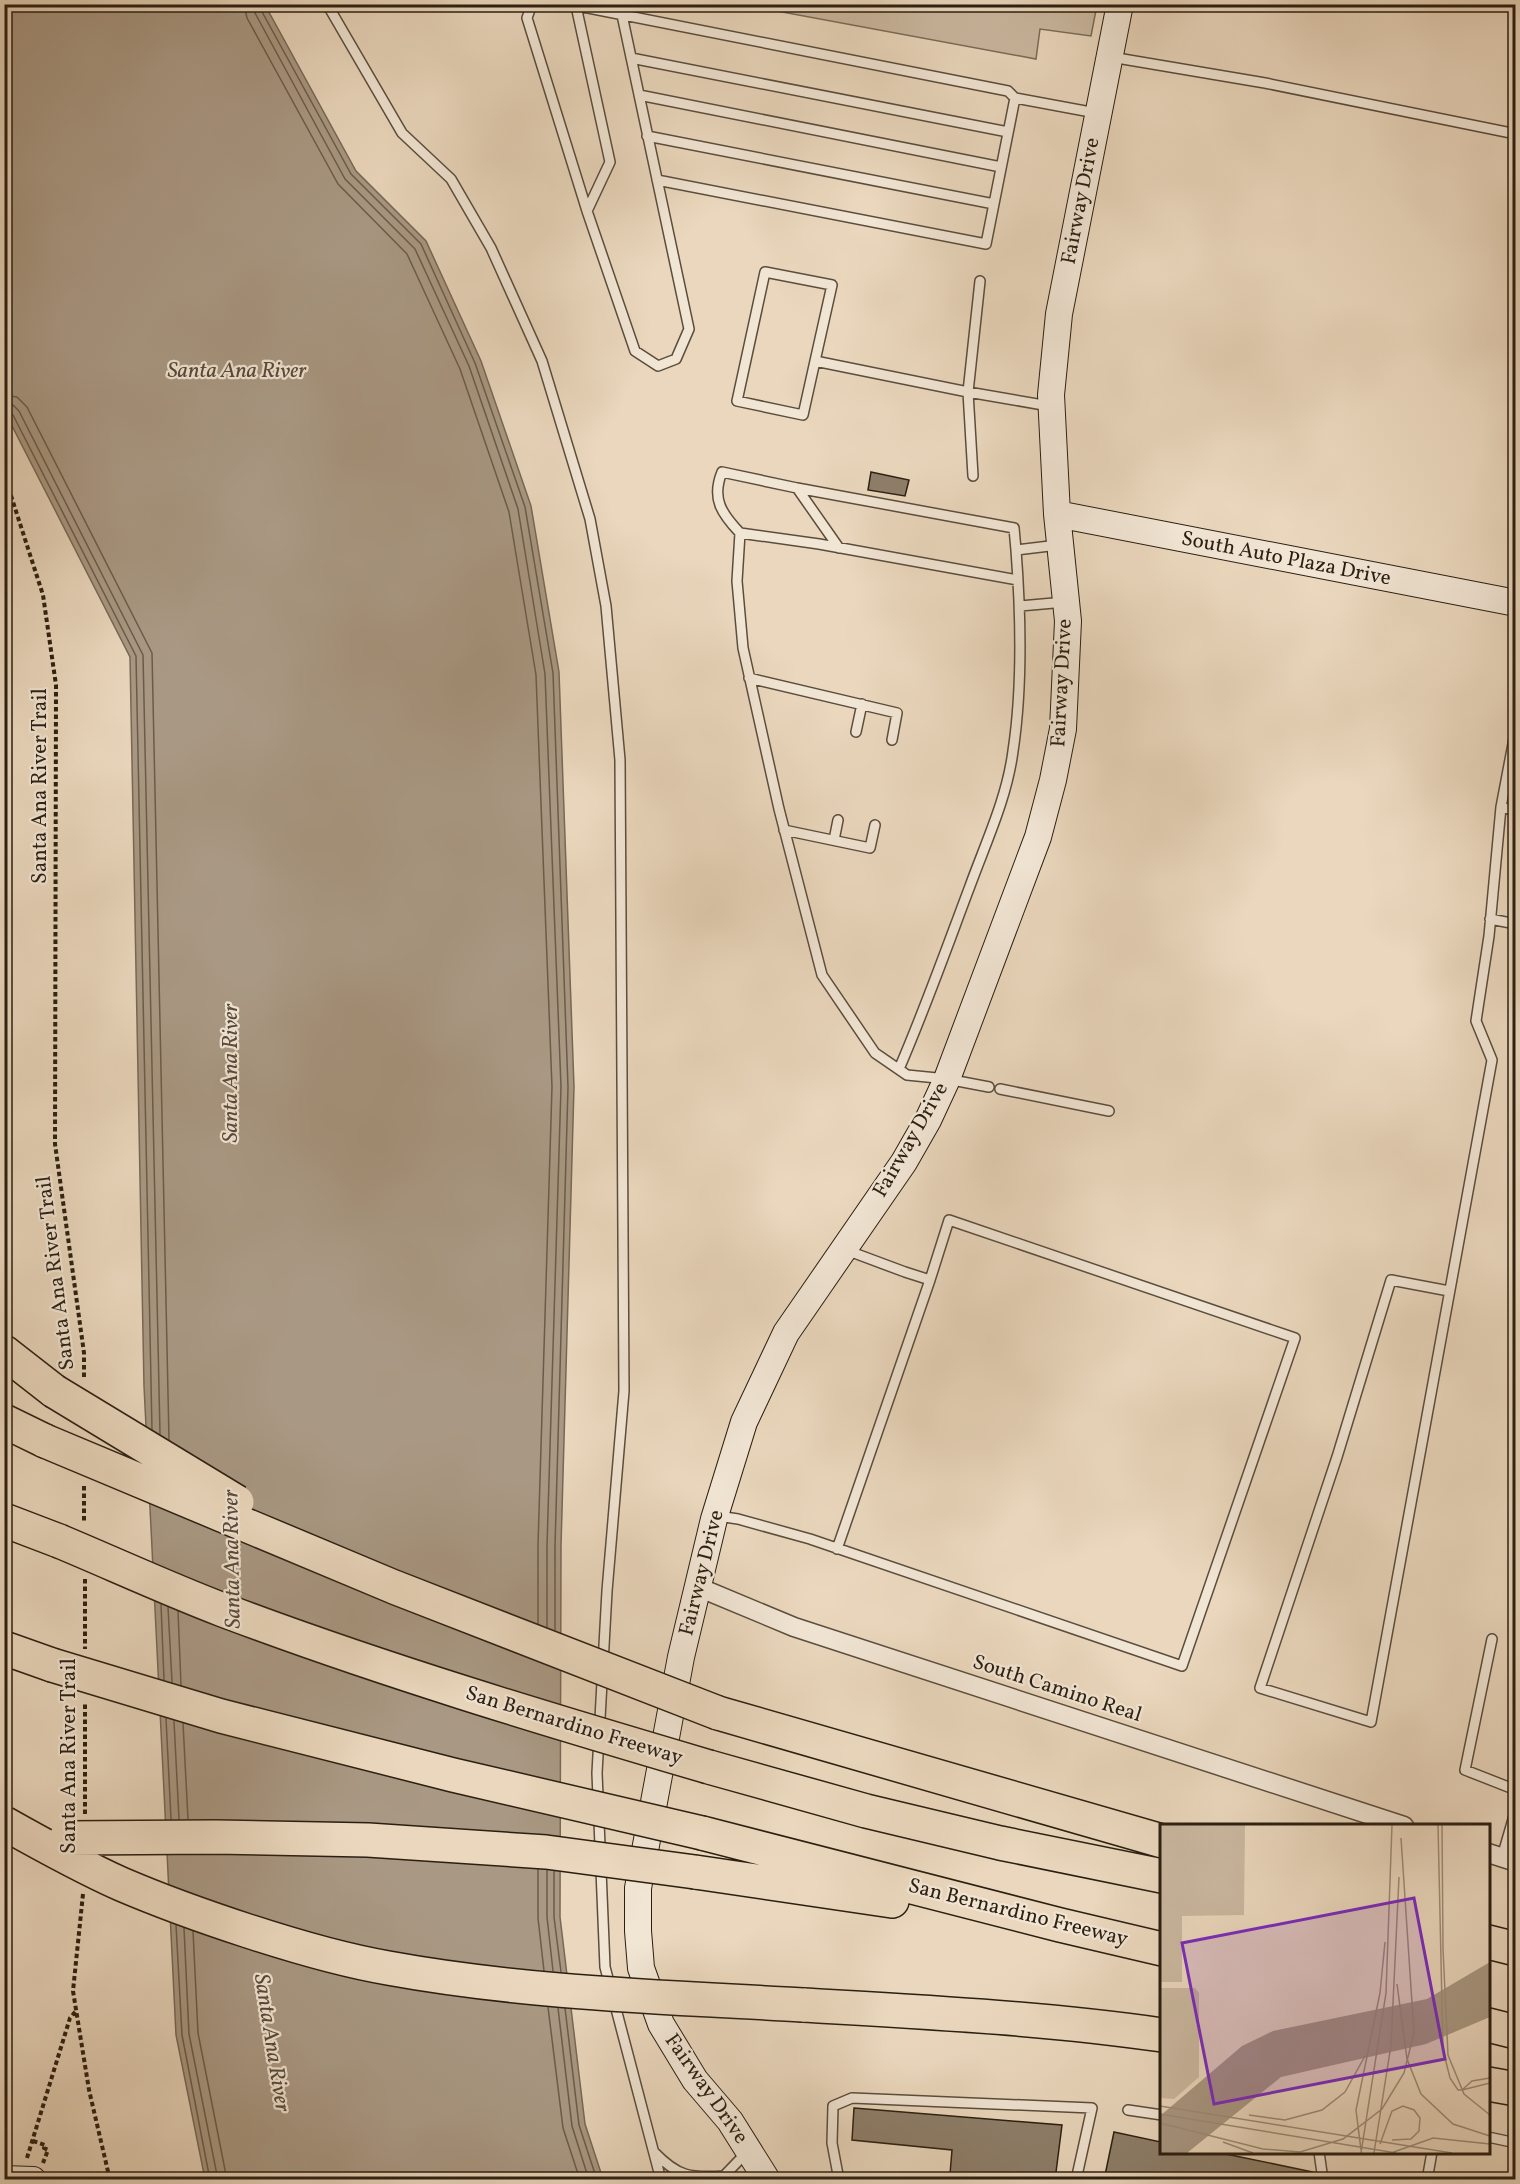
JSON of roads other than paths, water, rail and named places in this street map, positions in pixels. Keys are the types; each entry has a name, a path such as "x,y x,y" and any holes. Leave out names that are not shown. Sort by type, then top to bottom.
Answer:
{"highway":[{"path":"4,1352 69,1389 217,1491 394,1587"},
{"path":"4,1421 45,1441 394,1587 718,1713 1160,1841"},
{"name":"San Bernardino Freeway","path":"4,1520 72,1535 223,1610 553,1721 866,1811 1000,1844 1160,1876"},
{"name":"San Bernardino Freeway","path":"4,1648 52,1665 221,1716 453,1775 702,1833 1160,1949"},
{"path":"4,1823 89,1869 182,1909 294,1946 387,1968 562,1991 939,2013 1116,2028 1160,2035"},
{"path":"4,1843 66,1838 216,1837 368,1840 546,1852 1059,1925"},
{"path":"1490,1943 1515,1949"},
{"path":"1490,2026 1515,2032"},
{"path":"1490,2084 1515,2089"}],"street":[{"name":"Fairway Drive","path":"768,2180 730,2121 695,2080 661,2024 641,1968 638,1888 681,1658 715,1515 744,1422 786,1333 904,1162 928,1120 947,1079 1038,837 1053,780 1063,729 1068,621 1057,514 1051,406 1059,314 1120,4"},
{"name":"South Auto Plaza Drive","path":"1057,514 1515,603"},
{"name":"South Camino Real","path":"698,1587 794,1627 1398,1824"},
{"path":"4,2179 34,2168"}],"lane":[{"path":"327,4 402,133 451,179 491,248 542,361 590,519 606,606 620,760 624,1391 607,1591 597,1773 604,1967 661,2180"},
{"path":"532,4 527,18 587,211 635,351 658,366 676,359 689,329 622,15"},
{"path":"587,211 610,162 572,5 1008,91 1015,98 1098,114"},
{"path":"1110,56 1264,83 1515,135"},
{"path":"631,58 1008,132"},
{"path":"639,95 1001,167"},
{"path":"657,180 986,244 1015,98"},
{"path":"648,136 994,204"},
{"path":"765,272 832,285 815,361 803,415 737,400 765,272"},
{"path":"973,476 969,392 980,281"},
{"path":"815,361 1051,406"},
{"path":"899,1069 934,986 1005,787 1013,751 1019,676 1020,606 1016,550 1014,528 722,472 717,484 722,513 740,533 1018,580"},
{"path":"797,488 839,548"},
{"path":"740,533 737,581 743,648 784,830 822,975 875,1053 907,1075 947,1079 988,1087"},
{"path":"1016,550 1060,544"},
{"path":"1020,606 1066,602"},
{"path":"749,678 897,713 892,740"},
{"path":"856,732 862,704"},
{"path":"1449,1291 1391,1280 1337,1457 1260,1688 1371,1722 1492,1060 1476,1021 1490,919 1501,807 1515,728"},
{"path":"1501,807 1515,811"},
{"path":"834,840 838,820"},
{"path":"784,830 870,848 875,825"},
{"path":"1490,919 1515,924"},
{"path":"1000,1089 1109,1111"},
{"path":"715,1515 738,1519 837,1549 1182,1666 1295,1338 950,1220 837,1549"},
{"path":"844,1249 930,1280"},
{"path":"1492,1639 1465,1770 1515,1790"},
{"path":"1502,1857 1515,1809"},
{"path":"838,2180 832,2143 832,2106 852,2098 1092,2108 1076,2180"},
{"path":"1128,2110 1160,2115"},
{"path":"1490,2137 1515,2143"},
{"path":"653,2151 667,2165 682,2175 722,2178 748,2150"},
{"path":"1319,2154 1321,2180"},
{"path":"1426,2180 1432,2154"}],"water":[{"name":"Santa Ana River","path":"5,5 265,5 356,171 426,241 481,361 531,506 559,672 574,1087 561,1546 560,1917 585,2124 603,2179 205,2179 176,2035 144,1386 130,657 5,412"}]}
